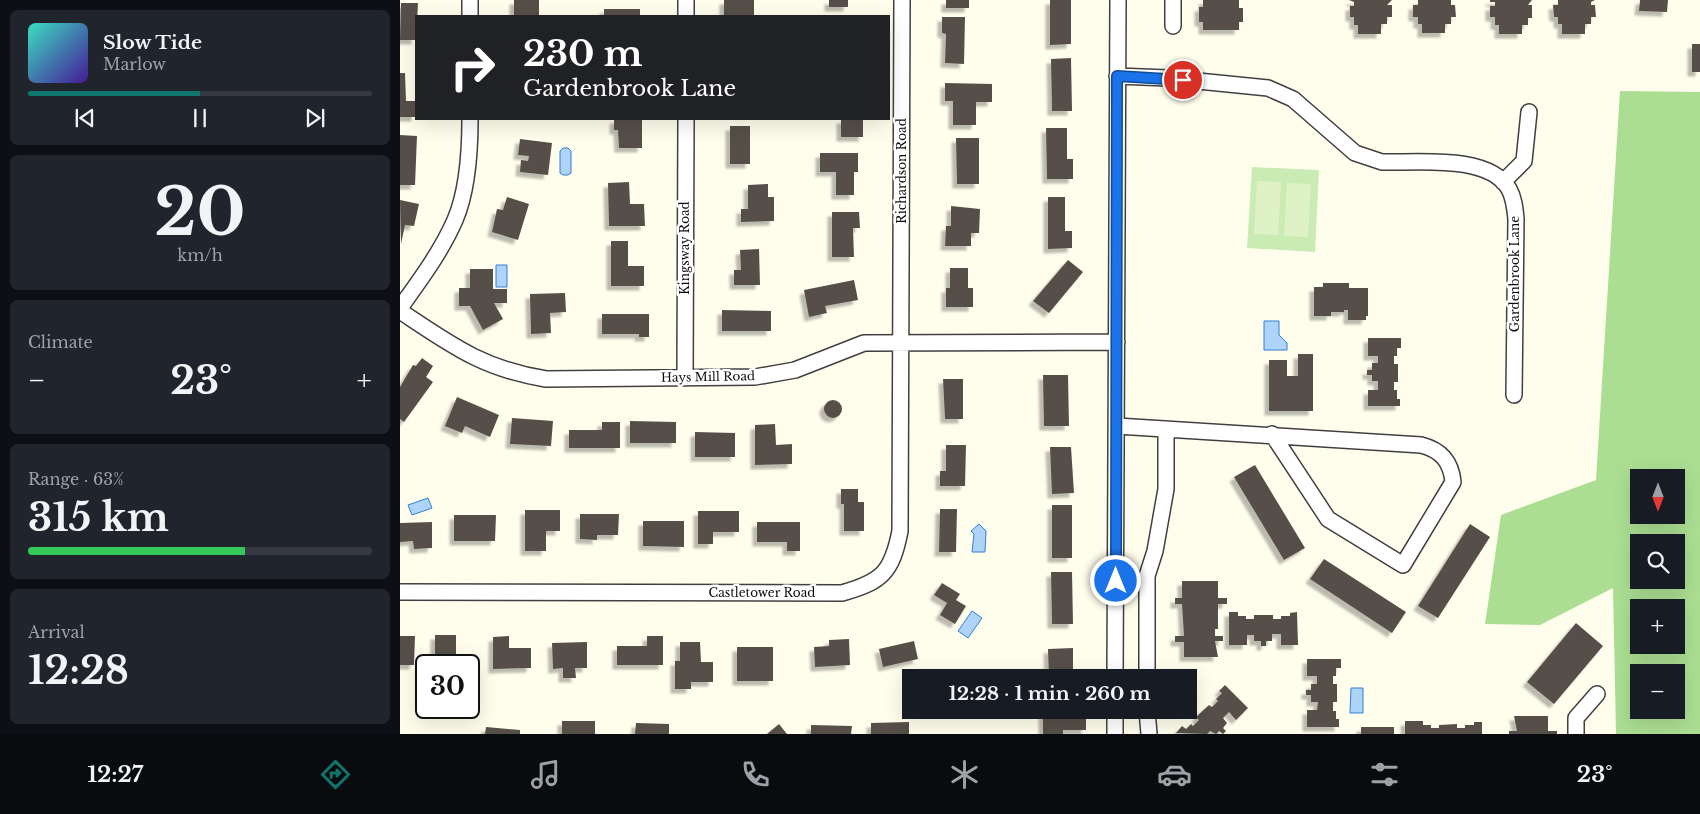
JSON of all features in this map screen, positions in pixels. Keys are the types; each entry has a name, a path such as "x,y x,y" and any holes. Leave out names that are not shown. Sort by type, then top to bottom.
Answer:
{"street":[{"path":"470,0 470,15"},
{"path":"686,0 686,15"},
{"name":"Richardson Road","path":"901,342 902,0"},
{"path":"1115,669 1118,0"},
{"path":"1173,0 1173,26"},
{"name":"Gardenbrook Lane","path":"1117,76 1168,78 1268,88 1293,99 1355,153 1370,159 1382,162 1456,164 1479,167 1491,171 1503,182 1514,200 1516,219 1514,395"},
{"path":"1503,182 1524,161 1529,112"},
{"path":"400,309 433,262 455,220 466,177 470,120"},
{"name":"Kingsway Road","path":"685,378 686,120"},
{"name":"Hays Mill Road","path":"400,309 460,351 489,365 520,375 546,379 755,378 795,370 864,343 1117,342"},
{"name":"Castletower Road","path":"400,592 842,593 867,586 884,573 892,561 896,554 900,531 901,342"},
{"path":"1117,426 1272,434 1435,448 1447,460 1452,471 1452,482 1403,565 1328,519 1272,434"},
{"path":"1147,669 1147,576 1155,551 1166,489 1166,428"},
{"path":"1576,734 1576,718 1597,694"},
{"path":"1115,719 1115,734"},
{"path":"1148,719 1149,734"}],"green space":[{"path":"1620,91 1700,92 1700,734 1616,734 1613,588 1540,625 1485,624 1501,515 1596,480"},
{"path":"1252,167 1319,170 1315,252 1247,248"},
{"path":"1257,181 1281,182 1278,235 1254,234"},
{"path":"1287,183 1311,184 1308,237 1284,236"}],"water":[{"path":"563,148 568,148 571,151 571,173 568,175 560,173 560,151"},
{"path":"496,265 507,265 507,287 496,287"},
{"path":"1264,321 1279,321 1279,335 1287,343 1287,350 1264,350"},
{"path":"428,498 432,508 412,515 408,505"},
{"path":"979,524 986,531 985,552 972,552 974,534 971,531"},
{"path":"972,611 982,618 968,638 958,631"},
{"path":"1351,688 1363,688 1363,713 1350,713"}],"building":[{"path":"514,0 539,0 539,15 514,15"},
{"path":"724,0 754,0 754,15 724,15"},
{"path":"829,0 848,0 848,7 829,7"},
{"path":"946,0 969,0 969,8 946,8"},
{"path":"1050,0 1071,0 1071,44 1050,45"},
{"path":"1203,0 1239,0 1239,8 1243,8 1243,22 1239,22 1239,30 1203,30 1203,22 1199,22 1199,7 1203,7"},
{"path":"1349,0 1392,0 1387,5 1392,5 1392,17 1387,17 1387,24 1381,24 1381,34 1358,34 1358,25 1354,25 1354,17 1350,17 1350,6 1354,6 1354,2"},
{"path":"1418,0 1451,0 1451,5 1455,5 1456,17 1451,17 1451,24 1445,24 1445,33 1422,33 1422,24 1418,24 1418,17 1413,17 1413,5 1418,5"},
{"path":"1490,0 1532,0 1528,5 1532,5 1532,18 1528,18 1528,25 1522,25 1522,34 1499,34 1499,25 1495,25 1495,17 1490,17 1490,6 1495,6 1495,2 1490,2"},
{"path":"1558,0 1595,0 1591,2 1591,5 1595,5 1596,17 1591,17 1591,24 1585,24 1585,34 1562,34 1562,24 1558,24 1558,17 1554,17 1553,5 1558,5"},
{"path":"1640,0 1668,0 1667,12 1639,11"},
{"path":"401,3 418,3 417,15 415,15 415,40 400,40"},
{"path":"604,9 640,9 640,15 604,15"},
{"path":"942,17 965,17 964,64 945,63 946,34 942,33"},
{"path":"1692,44 1700,44 1700,72 1692,72"},
{"path":"1071,58 1072,111 1052,111 1051,59"},
{"path":"400,73 405,73 406,101 415,101 415,117 400,117"},
{"path":"945,83 992,84 992,102 976,102 976,125 953,125 953,101 945,101"},
{"path":"614,120 642,120 642,148 619,148 618,130 614,130"},
{"path":"841,120 863,120 863,137 841,137"},
{"path":"730,126 750,126 750,164 730,164"},
{"path":"1046,128 1067,128 1067,159 1073,159 1073,179 1047,179"},
{"path":"400,135 417,136 415,185 400,185"},
{"path":"956,138 979,138 979,184 957,184"},
{"path":"520,139 552,143 548,175 520,172 521,160 528,161 529,156 518,155"},
{"path":"820,153 858,153 858,172 854,172 854,195 836,195 836,172 820,172"},
{"path":"629,182 630,204 644,204 645,226 609,226 608,183"},
{"path":"768,184 768,197 774,197 774,221 741,222 741,209 748,209 748,185"},
{"path":"507,197 529,204 518,240 492,232 497,209 503,210"},
{"path":"1048,197 1065,197 1065,231 1072,231 1072,248 1048,249"},
{"path":"400,200 419,204 414,226 405,225 401,244"},
{"path":"951,206 980,209 979,233 971,233 971,246 945,246 946,226 951,226"},
{"path":"832,212 859,212 860,228 853,228 854,257 832,257"},
{"path":"611,241 628,241 628,266 644,266 644,286 611,286"},
{"path":"759,249 760,285 734,285 734,270 741,270 740,250"},
{"path":"1068,260 1083,272 1049,313 1033,301"},
{"path":"950,268 968,268 968,288 973,288 973,307 946,307 946,288 950,288"},
{"path":"470,269 493,269 493,289 507,289 507,303 494,303 503,319 483,330 470,306 459,306 459,288 470,288"},
{"path":"854,280 858,300 825,306 827,313 809,317 804,290"},
{"path":"1323,283 1349,283 1349,288 1368,288 1368,316 1366,316 1366,320 1348,320 1348,310 1344,310 1344,312 1331,312 1331,316 1314,316 1314,287 1323,287"},
{"path":"565,293 566,312 550,313 551,333 531,334 530,294"},
{"path":"722,310 771,311 771,331 722,331"},
{"path":"602,314 649,314 649,337 639,337 639,334 602,334"},
{"path":"1368,338 1401,338 1401,348 1397,348 1397,356 1394,356 1394,364 1398,364 1398,382 1394,382 1394,390 1397,390 1397,399 1400,399 1400,406 1368,406 1368,390 1378,390 1378,381 1372,381 1372,375 1367,375 1367,370 1372,370 1372,363 1378,363 1378,356 1368,356"},
{"path":"1298,354 1313,354 1313,411 1269,411 1269,360 1287,360 1287,376 1298,376"},
{"path":"422,358 433,366 426,377 433,382 404,422 400,419 400,387 413,365 416,366"},
{"path":"1043,375 1068,375 1069,426 1044,426"},
{"path":"943,379 963,379 963,419 945,419"},
{"path":"457,397 499,415 490,437 465,426 462,433 445,426"},
{"path":"833,400 839,403 842,409 839,415 833,418 827,415 824,409 827,403"},
{"path":"512,418 553,421 551,446 510,444"},
{"path":"630,421 676,422 676,443 630,443"},
{"path":"602,422 620,422 620,448 569,448 569,430 602,430"},
{"path":"775,424 776,445 792,444 792,464 755,465 755,425"},
{"path":"695,432 735,433 735,457 695,457"},
{"path":"946,445 966,445 965,486 940,486 940,471 946,471"},
{"path":"1050,447 1071,447 1074,493 1052,494"},
{"path":"1255,465 1305,548 1284,560 1234,477"},
{"path":"841,489 858,489 858,502 864,502 864,531 844,531 844,504 841,504"},
{"path":"1052,505 1072,505 1072,558 1052,558"},
{"path":"940,509 957,509 956,552 939,552"},
{"path":"525,510 560,510 560,531 546,531 546,551 525,551"},
{"path":"698,511 739,511 739,532 713,532 713,544 698,544"},
{"path":"580,514 619,514 618,535 597,535 597,540 580,539"},
{"path":"454,515 496,515 495,541 454,541"},
{"path":"643,521 684,521 684,547 643,546"},
{"path":"432,522 432,548 414,549 413,541 400,542 400,523"},
{"path":"757,522 800,522 800,551 787,551 787,542 757,542"},
{"path":"1470,524 1490,537 1438,618 1418,606"},
{"path":"1324,559 1406,612 1392,633 1310,579"},
{"path":"1051,572 1072,572 1073,624 1052,624"},
{"path":"1182,581 1218,581 1218,598 1227,598 1227,604 1218,604 1218,629 1215,629 1215,636 1223,636 1223,641 1215,641 1218,657 1184,657 1184,642 1175,642 1175,636 1184,636 1182,604 1175,604 1175,598 1182,598"},
{"path":"942,583 960,594 956,600 966,606 955,624 940,615 947,603 934,595"},
{"path":"1229,612 1238,612 1238,616 1246,616 1246,619 1254,619 1254,615 1273,615 1273,619 1281,619 1281,616 1290,616 1290,613 1297,612 1298,645 1281,645 1281,634 1272,634 1272,641 1266,641 1266,646 1261,646 1261,641 1254,641 1254,635 1247,635 1247,645 1229,645"},
{"path":"1576,623 1603,646 1554,704 1527,682"},
{"path":"435,635 456,635 456,654 435,654"},
{"path":"400,636 415,636 414,665 400,665"},
{"path":"509,636 509,648 531,648 531,668 493,669 493,637"},
{"path":"647,636 663,636 663,665 617,665 617,646 647,646"},
{"path":"849,639 850,665 815,667 814,647 829,646 829,640"},
{"path":"914,641 918,659 883,667 879,649"},
{"path":"587,642 587,668 575,668 576,678 563,678 563,668 553,669 552,643"},
{"path":"680,642 700,642 701,662 713,662 713,682 691,682 691,689 675,689 675,661 680,661"},
{"path":"737,647 773,647 773,681 737,681"},
{"path":"1073,648 1073,669 1049,669 1048,649"},
{"path":"1307,659 1341,659 1341,668 1336,668 1336,676 1333,676 1333,684 1337,684 1337,702 1333,702 1333,711 1336,711 1336,719 1339,719 1339,727 1307,727 1307,710 1317,710 1318,702 1311,702 1311,695 1306,695 1306,690 1311,690 1311,684 1317,684 1317,676 1307,676"},
{"path":"1225,685 1248,708 1236,720 1229,712 1223,718 1227,723 1223,728 1226,731 1223,734 1219,731 1216,734 1210,731 1207,734 1176,733 1182,726 1186,729 1191,724 1193,726 1199,720 1197,716 1209,705 1212,707 1218,701 1216,699 1222,693 1219,691"},
{"path":"1514,716 1548,716 1548,731 1557,731 1557,734 1509,734 1509,731 1517,731"},
{"path":"1043,719 1086,719 1086,730 1063,730 1063,734 1043,734"},
{"path":"562,721 595,721 595,734 562,734"},
{"path":"1405,721 1423,721 1423,725 1431,725 1431,728 1439,728 1439,725 1457,724 1457,728 1465,728 1465,725 1474,725 1474,722 1482,722 1482,734 1405,734"},
{"path":"909,722 909,734 871,734 871,723"},
{"path":"636,723 669,724 669,734 635,734"},
{"path":"779,724 787,734 767,734"},
{"path":"811,725 852,726 851,734 811,734"},
{"path":"486,727 520,730 520,734 485,734"},
{"path":"1361,727 1394,727 1394,734 1361,734"}],"route":[{"path":"1116,581 1117,76 1183,80"}]}
